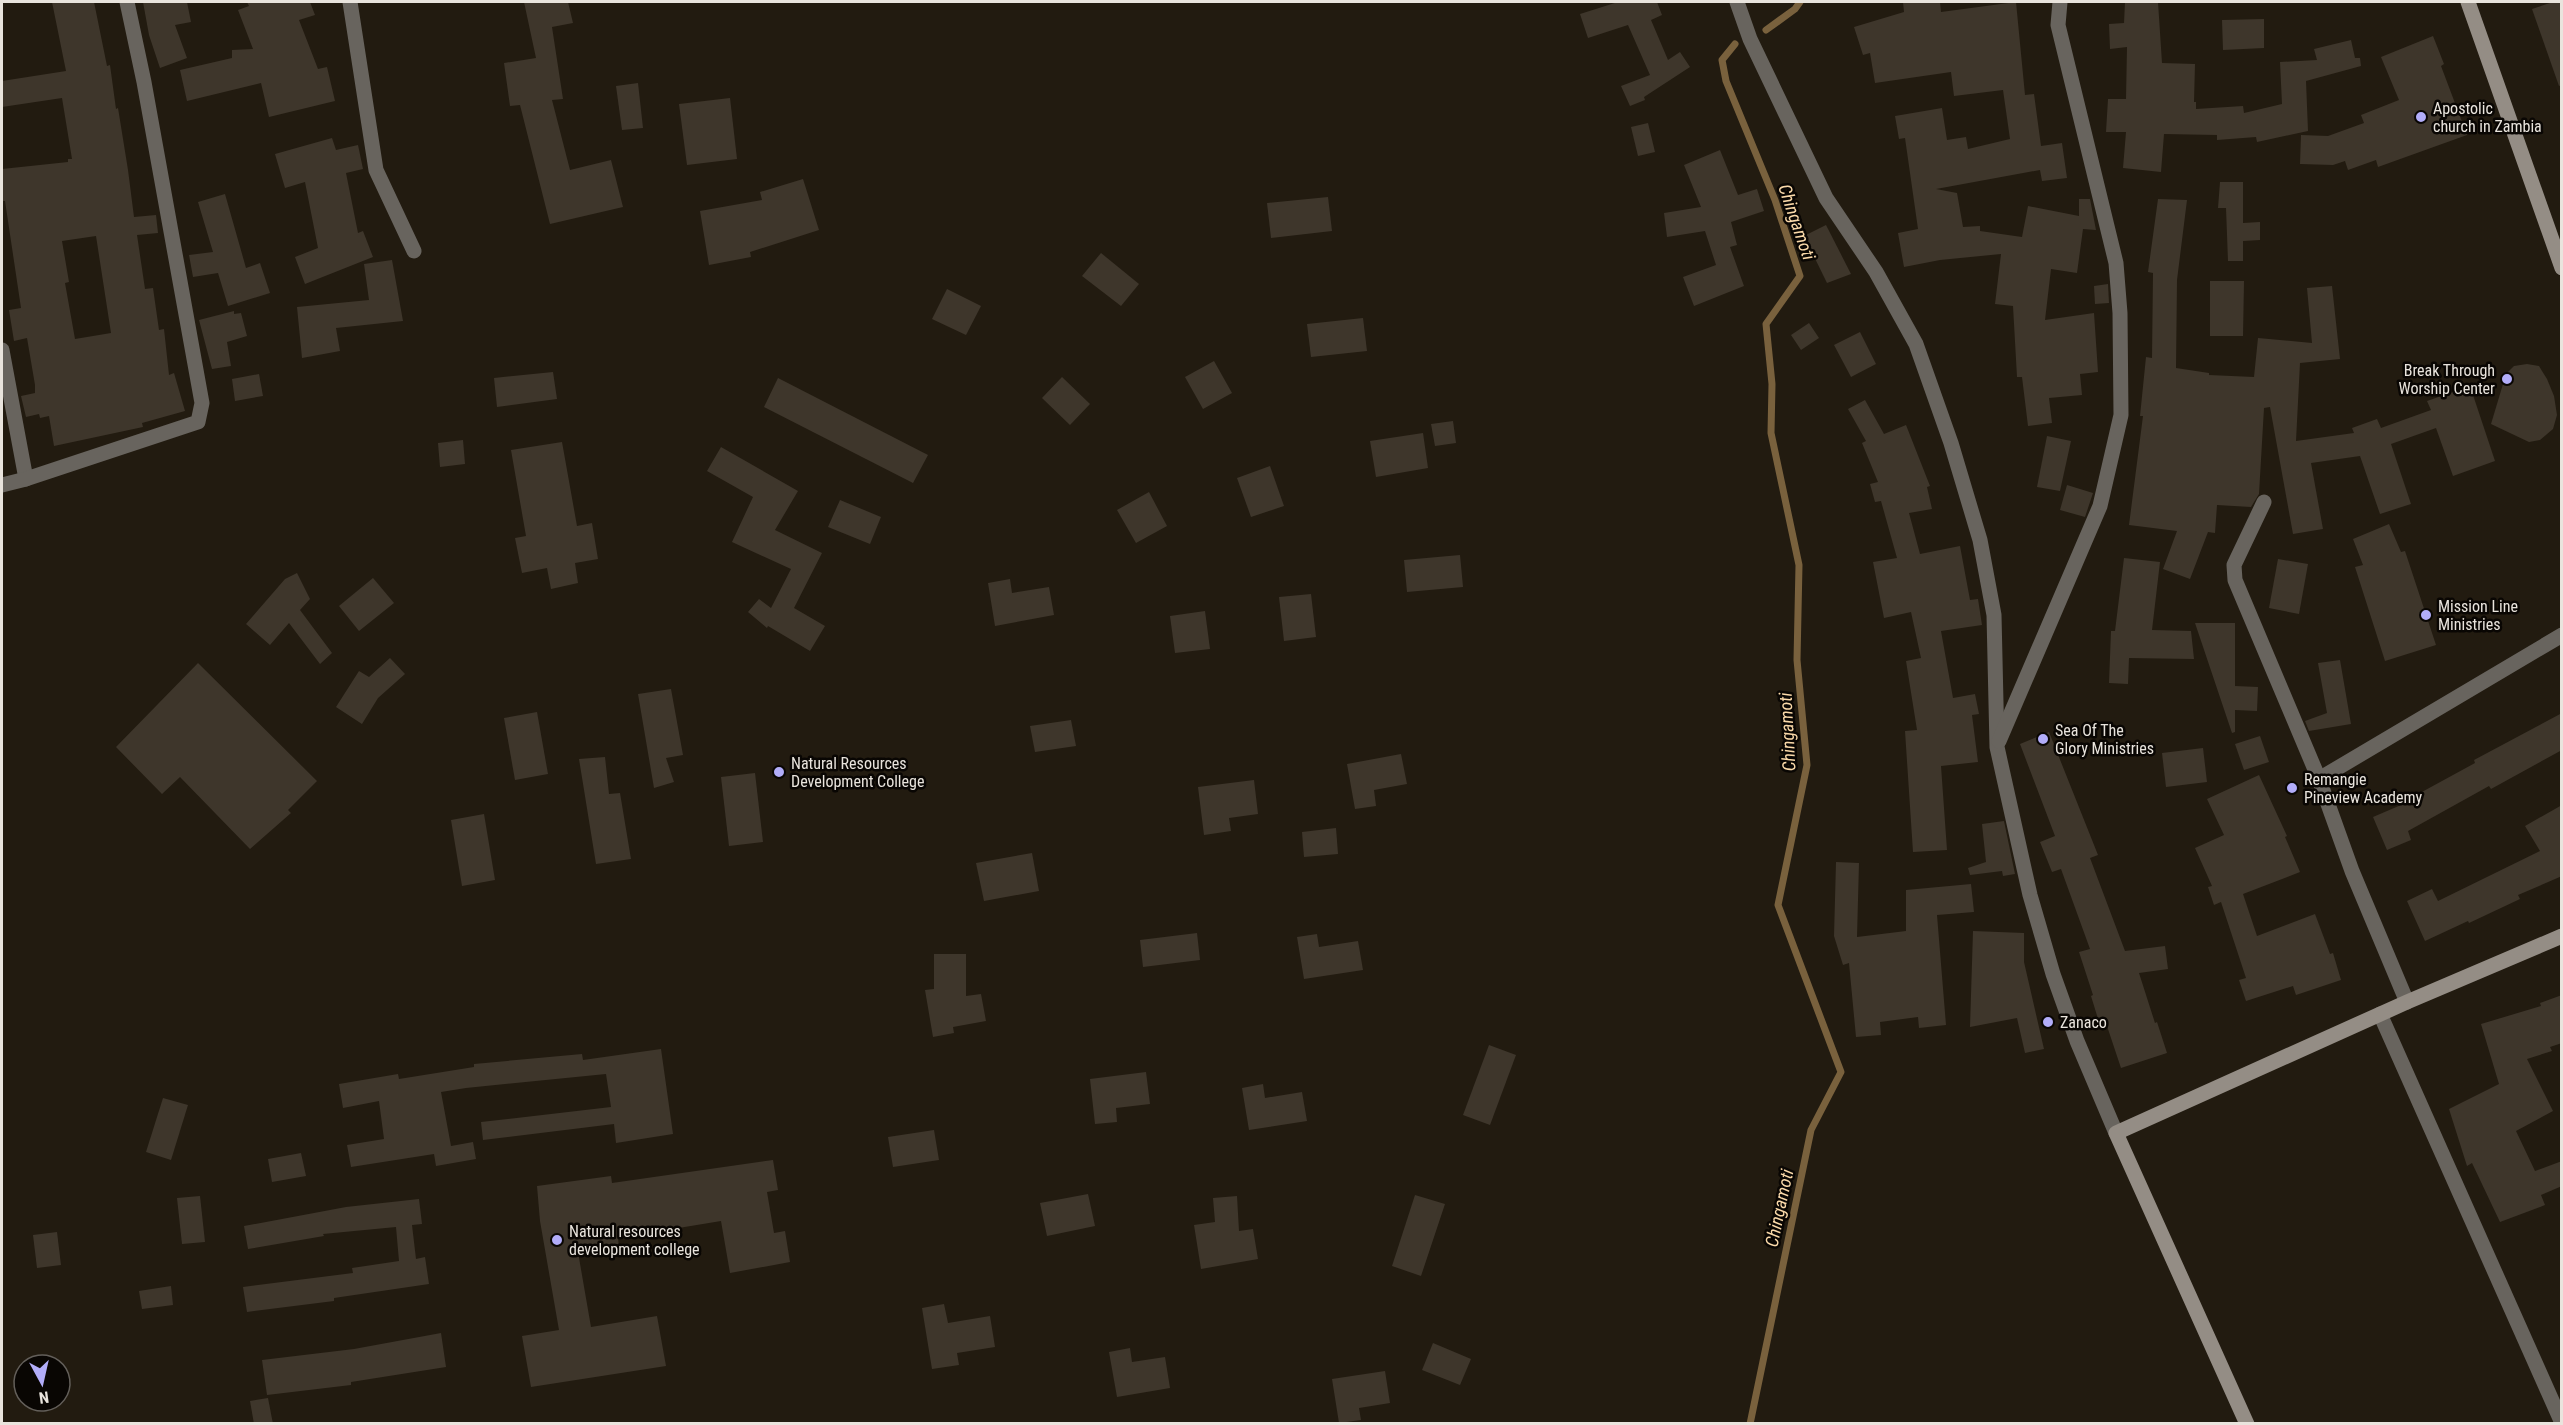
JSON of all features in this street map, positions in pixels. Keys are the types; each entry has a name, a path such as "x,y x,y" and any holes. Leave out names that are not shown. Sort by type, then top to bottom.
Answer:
{"main road":[{"path":"2468,2 2560,260"},
{"path":"2247,1424 2116,1133 2407,1002 2562,936"}],"street":[{"path":"2,485 198,422 202,403 144,82 127,2"},
{"path":"350,2 376,170 414,251"},
{"path":"1737,2 1750,39 1826,198 1876,273 1916,345 1947,432 1980,540 1994,615 1997,747 2030,895 2053,974 2077,1041 2116,1133"},
{"path":"1997,747 2100,506 2121,415 2120,312 2116,263 2058,25 2060,2"},
{"path":"2,350 26,479"},
{"path":"2264,502 2234,565 2235,580 2319,778 2352,871 2407,1002"},
{"path":"2319,778 2562,635"},
{"path":"2380,1014 2562,1423"}],"building":[{"path":"52,2 94,2 107,66 110,65 116,109 118,108 134,217 156,215 158,233 137,235 145,289 153,288 159,330 164,329 169,375 174,373 185,411 142,423 143,427 54,446 49,416 40,418 39,414 26,417 21,396 35,393 35,385 27,338 14,341 9,310 21,308 5,201 2,201 2,169 68,162 68,159 72,159 62,98 2,107 2,81 66,71","holes":["96,236 111,333 75,339 65,283 69,282 62,241"]},
{"path":"143,2 187,2 191,22 175,25 187,58 160,68 149,35"},
{"path":"247,2 310,2 315,15 299,20 318,69 327,67 335,101 269,117 261,83 187,101 180,70 232,58 232,50 253,49 238,10 249,6"},
{"path":"524,2 568,2 573,23 552,27 563,99 552,100 570,170 611,160 623,207 550,224 520,105 510,106 504,63 536,58"},
{"path":"1618,2 1657,2 1662,15 1651,20 1668,60 1680,52 1690,67 1644,97 1645,100 1630,106 1621,86 1650,75 1628,25 1588,38 1580,14"},
{"path":"1903,2 1940,2 1941,12 2016,2 2025,95 2034,94 2041,146 2062,143 2067,178 2042,181 2040,170 1936,189 1957,193 1963,227 1980,226 1980,231 2022,237 2028,206 2079,216 2079,199 2090,199 2096,230 2083,229 2077,273 2051,269 2045,320 2094,313 2098,372 2080,374 2082,395 2049,398 2052,423 2028,426 2022,377 2017,377 2013,306 1995,304 2001,254 1940,260 1904,267 1898,233 1918,229 1905,138 1899,139 1895,116 1942,108 1947,140 1966,137 1968,149 2010,139 2003,90 1954,96 1951,72 1875,83 1870,53 1863,55 1854,27 1904,12"},
{"path":"2125,2 2158,2 2162,63 2195,64 2194,102 2196,102 2196,109 2243,106 2244,113 2282,104 2280,62 2317,60 2314,49 2351,40 2355,58 2360,58 2361,66 2306,81 2308,131 2257,142 2256,137 2217,140 2217,135 2164,134 2161,172 2123,168 2126,132 2106,132 2108,99 2126,99 2127,47 2110,49 2109,24 2124,23"},
{"path":"2553,2 2562,2 2562,85 2559,86 2532,9"},
{"path":"2264,19 2264,48 2223,50 2222,20"},
{"path":"2433,36 2444,64 2441,66 2467,135 2378,167 2376,160 2348,170 2345,161 2333,165 2300,164 2301,135 2328,136 2364,123 2361,115 2399,100 2381,57"},
{"path":"638,83 643,128 622,130 616,86"},
{"path":"730,98 737,159 687,165 679,104"},
{"path":"1648,123 1655,152 1638,156 1631,127"},
{"path":"332,138 336,150 358,145 363,169 346,173 358,233 363,231 373,257 305,284 295,257 318,248 305,182 285,188 275,154"},
{"path":"1720,150 1738,195 1757,189 1764,211 1731,222 1737,245 1730,247 1744,286 1694,306 1683,277 1716,265 1705,231 1667,237 1664,213 1701,207 1684,165"},
{"path":"803,179 819,230 750,252 751,257 709,265 700,211 762,200 760,192"},
{"path":"2220,182 2243,182 2243,223 2260,222 2260,240 2243,241 2243,261 2228,261 2226,208 2218,208"},
{"path":"225,194 246,268 260,263 270,293 228,306 218,273 193,277 189,255 213,252 198,202"},
{"path":"1328,197 1332,231 1271,238 1267,203"},
{"path":"2158,199 2187,200 2177,280 2176,368 2209,373 2209,375 2254,377 2258,338 2312,343 2307,288 2332,286 2340,359 2300,363 2296,441 2354,433 2352,428 2377,419 2381,428 2431,410 2427,401 2470,386 2495,461 2453,476 2436,428 2391,444 2411,504 2380,514 2360,456 2311,463 2323,529 2293,534 2270,407 2264,408 2259,494 2251,507 2217,505 2215,533 2208,532 2190,579 2163,569 2177,531 2129,525 2143,416 2140,416 2146,357 2152,358 2153,273 2148,272"},
{"path":"1826,225 1851,274 1827,283 1804,236"},
{"path":"1101,253 1139,284 1121,306 1082,276"},
{"path":"392,260 403,321 336,328 340,351 302,358 297,307 369,300 364,264"},
{"path":"2210,281 2244,281 2243,336 2210,336"},
{"path":"2108,284 2109,303 2095,304 2094,286"},
{"path":"947,289 981,306 966,335 932,319"},
{"path":"234,311 234,314 241,313 247,336 227,342 231,366 212,369 199,320"},
{"path":"1363,318 1367,351 1311,357 1307,324"},
{"path":"1809,323 1819,338 1801,350 1791,335"},
{"path":"1860,332 1876,364 1851,377 1834,345"},
{"path":"1214,361 1232,393 1203,409 1185,377"},
{"path":"2527,364 2539,366 2547,379 2554,396 2557,415 2553,429 2540,440 2529,442 2491,424 2506,374 2514,366"},
{"path":"553,372 557,399 497,407 494,378"},
{"path":"259,374 263,396 235,401 232,379"},
{"path":"1062,377 1090,404 1070,425 1042,398"},
{"path":"778,378 928,455 913,483 764,407"},
{"path":"1865,400 1884,434 1906,425 1930,486 1927,487 1932,509 1909,513 1920,554 1960,546 1970,600 1978,599 1982,625 1941,631 1953,698 1975,694 1979,714 1972,715 1978,762 1941,766 1947,850 1913,852 1905,731 1917,730 1906,661 1921,658 1911,612 1884,618 1873,562 1897,558 1881,501 1875,502 1870,484 1878,482 1862,443 1866,441 1848,409"},
{"path":"1453,421 1456,443 1435,446 1431,424"},
{"path":"1423,433 1428,468 1376,477 1370,441"},
{"path":"2047,436 2071,441 2060,491 2037,487"},
{"path":"463,440 465,464 440,467 438,443"},
{"path":"562,442 577,526 592,523 598,559 575,563 578,583 551,589 547,568 522,573 515,538 526,536 511,450"},
{"path":"721,447 798,491 775,530 822,553 794,608 825,626 810,651 768,626 767,628 748,612 759,599 771,608 791,569 732,542 753,497 707,471"},
{"path":"1270,466 1284,506 1251,517 1237,478"},
{"path":"2067,485 2093,493 2085,517 2060,510"},
{"path":"1149,492 1167,526 1136,543 1117,510"},
{"path":"840,500 881,517 870,544 828,527"},
{"path":"2389,524 2401,552 2405,551 2436,645 2385,661 2355,567 2363,565 2353,539"},
{"path":"1460,555 1463,587 1407,592 1404,560"},
{"path":"2124,558 2160,562 2152,630 2191,631 2194,659 2129,658 2128,684 2109,683 2111,631 2115,631"},
{"path":"2278,559 2308,564 2299,614 2269,608"},
{"path":"297,573 310,599 300,610 332,653 320,664 289,623 270,645 246,624 285,579"},
{"path":"373,578 394,603 359,631 339,606"},
{"path":"1010,579 1012,593 1049,587 1054,615 995,626 988,583"},
{"path":"1311,594 1316,637 1284,641 1279,597"},
{"path":"1205,611 1210,649 1175,653 1170,616"},
{"path":"2195,623 2235,623 2235,686 2258,687 2257,711 2235,710 2235,732 2232,733"},
{"path":"390,658 405,674 378,698 362,724 336,707 359,671 369,677"},
{"path":"2340,660 2351,724 2309,731 2305,721 2327,713 2318,663"},
{"path":"198,663 317,781 288,810 291,813 250,849 180,777 162,794 116,747"},
{"path":"671,689 683,755 666,758 674,782 654,788 638,694"},
{"path":"537,712 548,774 515,780 504,718"},
{"path":"2562,713 2562,750 2491,789 2489,786 2408,831 2411,840 2387,850 2373,817 2422,796 2420,793 2475,763 2474,760"},
{"path":"1071,720 1076,746 1035,752 1030,726"},
{"path":"2049,732 2098,855 2090,858 2125,951 2165,946 2168,969 2139,973 2167,1053 2121,1068 2105,1020 2099,1022 2079,952 2090,949 2061,869 2052,872 2040,842 2055,836 2020,744"},
{"path":"2260,736 2269,762 2244,770 2235,744"},
{"path":"2203,748 2207,782 2166,787 2162,753"},
{"path":"1401,754 1407,784 1374,790 1376,806 1355,809 1347,764"},
{"path":"605,757 609,794 620,793 631,859 596,864 579,759"},
{"path":"755,773 763,842 729,846 721,777"},
{"path":"2259,775 2287,836 2285,837 2300,872 2243,894 2257,936 2315,914 2330,954 2333,953 2341,980 2296,995 2293,986 2246,1001 2239,980 2246,978 2221,902 2214,905 2208,887 2212,886 2195,848 2224,835 2207,799"},
{"path":"1254,780 1258,814 1229,818 1231,831 1204,835 1198,787"},
{"path":"2562,805 2562,876 2518,895 2520,899 2425,941 2407,901 2432,889 2438,901 2540,851 2525,826"},
{"path":"484,814 495,880 462,886 451,820"},
{"path":"2004,821 2015,874 2003,876 2002,871 1970,875 1968,868 1986,862 1982,824"},
{"path":"1336,828 1338,854 1304,857 1302,832"},
{"path":"1032,853 1039,891 984,901 976,863"},
{"path":"1836,862 1859,863 1857,937 1906,931 1906,890 1971,884 1974,912 1937,915 1946,1025 1919,1028 1918,1017 1880,1022 1881,1035 1856,1037 1849,963 1843,965 1834,936"},
{"path":"1973,931 2024,933 2024,962 2044,1049 2025,1053 2017,1018 1970,1027"},
{"path":"1197,933 1200,960 1143,967 1140,940"},
{"path":"1317,934 1319,947 1358,941 1363,970 1304,979 1297,937"},
{"path":"934,954 966,954 966,996 981,994 986,1021 953,1027 954,1033 933,1037 925,990 934,989"},
{"path":"2562,995 2562,1043 2550,1047 2552,1051 2527,1059 2553,1111 2516,1131 2535,1171 2562,1161 2562,1186 2541,1195 2545,1205 2500,1222 2472,1163 2467,1166 2449,1109 2499,1084 2481,1024 2541,1006 2540,1003"},
{"path":"1489,1045 1516,1055 1490,1125 1463,1115"},
{"path":"661,1049 673,1134 616,1143 614,1124 483,1140 481,1122 611,1107 606,1074 466,1088 441,1092 451,1146 473,1142 476,1159 436,1166 434,1154 351,1167 347,1145 384,1139 379,1101 343,1108 339,1084 398,1074 399,1079 474,1067 474,1064 582,1054 583,1060"},
{"path":"1146,1072 1150,1104 1116,1108 1117,1122 1095,1124 1090,1079"},
{"path":"1263,1084 1265,1098 1302,1092 1307,1121 1249,1130 1242,1088"},
{"path":"163,1098 188,1105 171,1160 146,1152"},
{"path":"934,1130 939,1160 893,1167 888,1137"},
{"path":"301,1153 306,1176 272,1182 268,1159"},
{"path":"773,1160 778,1190 767,1192 774,1233 785,1231 790,1262 730,1273 721,1221 618,1238 619,1247 578,1252 591,1327 657,1316 666,1366 531,1387 522,1336 559,1330 540,1221 537,1186 611,1176 612,1183"},
{"path":"1088,1194 1095,1226 1047,1236 1040,1203"},
{"path":"1415,1195 1445,1204 1421,1276 1392,1266"},
{"path":"200,1196 205,1242 182,1244 177,1198"},
{"path":"1237,1196 1239,1231 1253,1229 1258,1259 1201,1269 1194,1225 1215,1222 1213,1198"},
{"path":"419,1199 422,1224 412,1225 416,1259 425,1257 429,1284 334,1298 334,1301 247,1312 243,1287 353,1273 352,1268 399,1261 396,1227 323,1234 324,1236 248,1249 244,1226 346,1207"},
{"path":"57,1232 61,1265 37,1268 33,1235"},
{"path":"171,1286 173,1305 142,1309 139,1291"},
{"path":"944,1304 948,1323 990,1316 995,1347 957,1353 959,1365 932,1369 922,1308"},
{"path":"441,1333 446,1367 351,1382 351,1385 267,1395 262,1360 354,1349"},
{"path":"1433,1343 1471,1359 1460,1385 1422,1370"},
{"path":"1130,1348 1132,1362 1165,1357 1170,1388 1117,1397 1109,1352"},
{"path":"1385,1371 1390,1403 1359,1408 1361,1420 1339,1423 1332,1379"},
{"path":"268,1398 273,1424 254,1424 250,1401"}],"waterway":[{"name":"Chingamoti","path":"1766,30 1795,9 1800,2"},
{"name":"Chingamoti","path":"1735,44 1722,60 1726,81 1775,200 1800,276 1766,324 1772,384 1771,433 1799,565 1797,660 1807,765 1778,905 1841,1072 1811,1130 1750,1424"}],"place":[{"name":"Apostolic church in Zambia","path":"2421,117"},
{"name":"Break Through Worship Center","path":"2507,379"},
{"name":"Mission Line Ministries","path":"2426,615"},
{"name":"Sea Of The Glory Ministries","path":"2043,739"},
{"name":"Natural Resources Development College","path":"779,772"},
{"name":"Remangie Pineview Academy","path":"2292,788"},
{"name":"Zanaco","path":"2048,1022"},
{"name":"Natural resources development college","path":"557,1240"}]}
